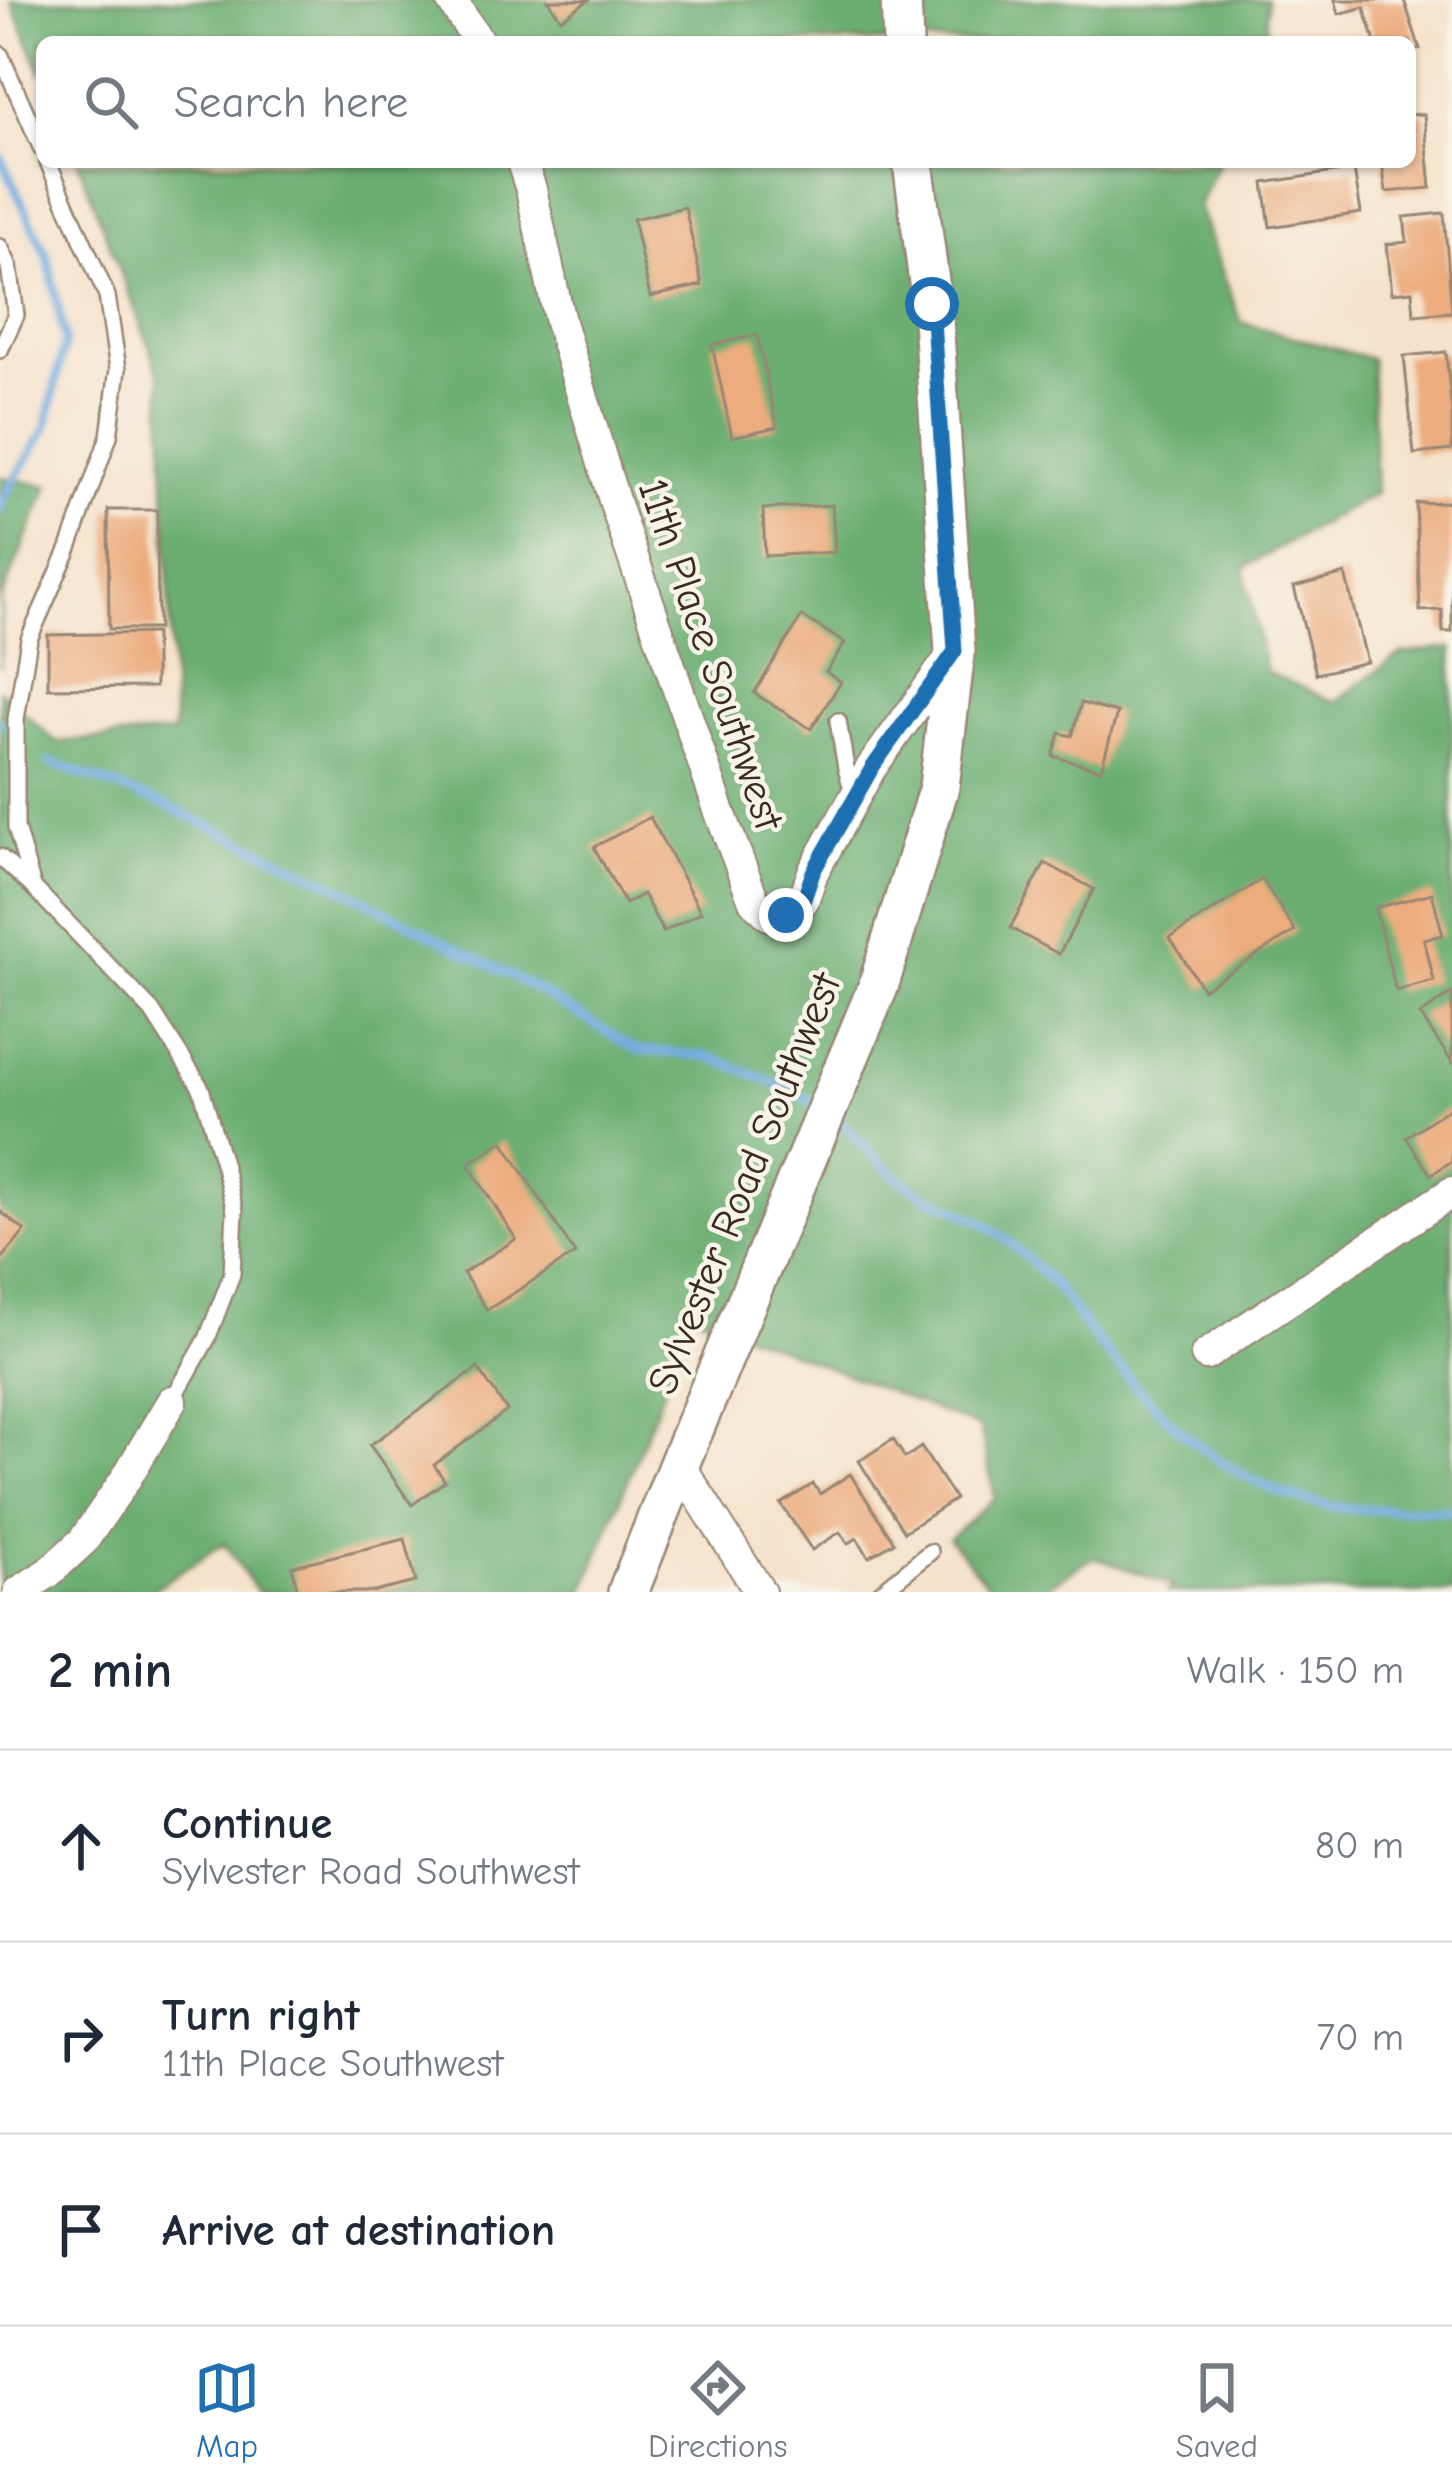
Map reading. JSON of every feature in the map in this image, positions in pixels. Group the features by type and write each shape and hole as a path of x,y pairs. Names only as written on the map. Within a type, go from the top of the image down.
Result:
{"street":[{"path":"451,0 475,36"},
{"path":"902,0 903,36"},
{"name":"11th Place Southwest","path":"524,168 560,322 617,510 718,810 754,902 769,916 786,915 803,901 813,872 872,768 955,651"},
{"name":"Sylvester Road Southwest","path":"628,1592 878,987 939,788 955,651 932,304 914,168"},
{"path":"1206,1355 1452,1192"},
{"path":"19,1592 82,1541 172,1401"},
{"path":"679,1464 760,1592"}],"lane":[{"path":"0,54 36,135"},
{"path":"33,886 16,828 16,719 29,640 69,548 109,436 118,369 107,296 51,168"},
{"path":"0,247 9,266 16,314 0,350"},
{"path":"838,721 855,798"},
{"path":"0,857 152,1011 201,1088 236,1211 232,1274 207,1339 172,1401"},
{"path":"881,1592 930,1552"}],"green space":[{"path":"11,0 1267,0 1266,36 36,36 36,60"},
{"path":"80,168 1216,168 1198,206 1241,322 1371,359 1376,493 1244,568 1266,672 1335,702 1401,654 1452,648 1452,1592 1168,1592 1172,1585 1094,1557 1038,1592 994,1592 949,1539 995,1498 980,1428 693,1313 584,1592 257,1592 224,1543 149,1592 0,1592 0,691 56,742 174,733 161,377"},
{"path":"0,477 49,486 1,599 0,668"}],"building":[{"path":"548,0 589,0 561,19"},
{"path":"1335,0 1404,0 1416,36 1373,36 1364,7 1339,14"},
{"path":"1424,114 1431,188 1386,192 1383,168 1416,168 1416,115"},
{"path":"1354,169 1361,213 1270,227 1264,183"},
{"path":"685,207 702,285 650,297 633,219"},
{"path":"1444,213 1452,312 1414,315 1412,291 1392,293 1387,244 1407,242 1404,217"},
{"path":"757,335 777,427 732,437 712,345"},
{"path":"1446,352 1452,450 1414,454 1404,356"},
{"path":"1452,502 1452,632 1443,632 1442,610 1420,611 1416,503"},
{"path":"832,505 835,552 765,556 763,509"},
{"path":"108,510 157,510 158,629 109,629"},
{"path":"1345,574 1367,662 1316,674 1294,587"},
{"path":"802,616 845,643 826,672 841,682 811,729 754,693"},
{"path":"155,633 155,687 48,688 48,635"},
{"path":"1081,703 1117,713 1101,770 1053,756 1060,733 1072,736"},
{"path":"650,817 701,912 663,932 643,894 625,904 594,847"},
{"path":"1045,863 1094,889 1059,954 1010,928"},
{"path":"1262,879 1295,931 1203,989 1170,938"},
{"path":"1432,893 1443,935 1424,939 1434,981 1396,991 1375,908"},
{"path":"1452,993 1452,1062 1420,1015"},
{"path":"1452,1106 1452,1161 1431,1175 1406,1137"},
{"path":"503,1141 575,1254 487,1310 463,1273 516,1239 468,1164"},
{"path":"0,1211 25,1231 0,1261"},
{"path":"478,1368 507,1411 434,1465 445,1481 412,1505 370,1445"},
{"path":"893,1439 905,1458 921,1447 955,1499 904,1532 859,1461"},
{"path":"850,1474 894,1542 869,1557 857,1538 848,1544 840,1532 812,1550 781,1504 813,1484 820,1494"},
{"path":"405,1539 416,1582 374,1592 298,1592 292,1566"}],"waterway":[{"path":"0,156 48,258 65,341 46,429 0,510"},
{"path":"49,762 165,805 338,886 530,986 637,1050 708,1056 819,1105"},
{"path":"837,1118 901,1180 983,1223 1020,1252 1053,1284 1140,1391 1223,1463 1288,1495 1324,1505 1452,1511"}],"route":[{"path":"786,915 803,901 813,872 872,768 955,651 932,304"}]}
